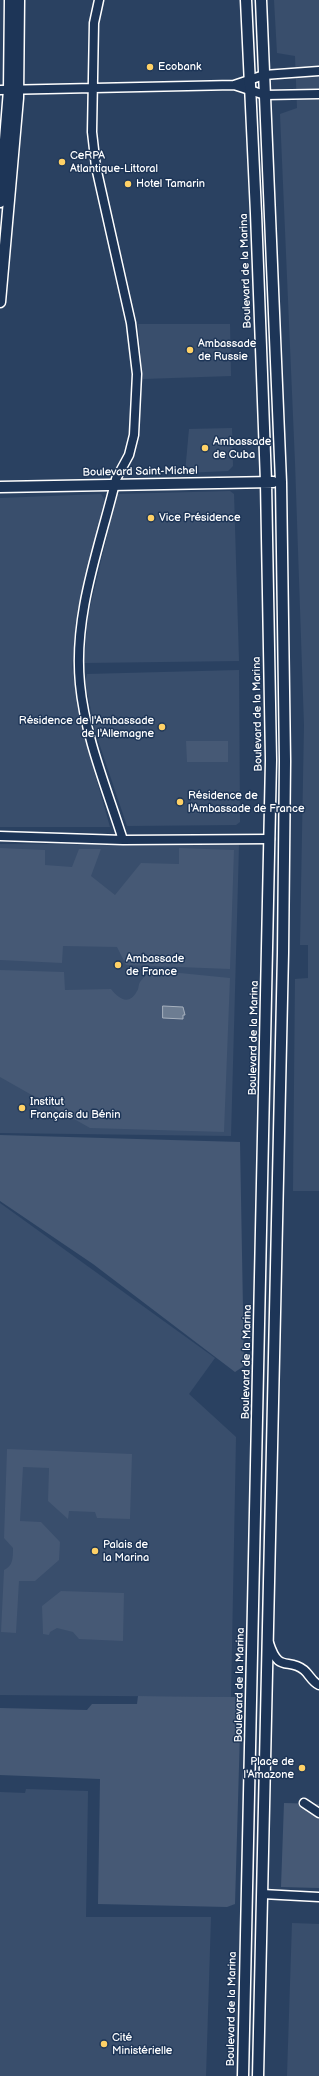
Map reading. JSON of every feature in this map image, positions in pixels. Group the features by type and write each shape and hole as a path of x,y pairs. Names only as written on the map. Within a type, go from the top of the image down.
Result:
{"main road":[{"path":"0,302 9,90 10,0"},
{"path":"0,202 9,90 19,0"},
{"name":"Boulevard de la Marina","path":"243,2076 271,760 266,482 246,0"},
{"path":"258,2076 271,1442 284,945 285,761 281,482 271,212 261,0"},
{"path":"256,213 271,212"},
{"name":"Boulevard Saint-Michel","path":"0,487 281,482"},
{"path":"258,1400 272,1403"},
{"path":"257,1436 271,1442"}],"street":[{"path":"99,0 94,23 94,154 131,323 137,374 134,435 129,455 115,485 83,615 79,643 79,670 82,697 90,733 123,840"},
{"path":"9,90 234,85 264,75 319,71"},
{"path":"234,85 265,95 319,94"},
{"path":"0,836 123,840 270,839"},
{"path":"267,1638 273,1656 280,1662 303,1669 315,1683 319,1685"},
{"path":"304,1803 319,1813"},
{"path":"262,1894 319,1897"}],"shaded area":[{"path":"274,0 319,0 319,1191 293,1191 295,979 308,978 308,945 300,945 304,725 295,462 280,114 297,108 295,56 277,53"},
{"path":"138,324 230,324 231,376 143,379"},
{"path":"232,428 233,466 228,471 185,473 189,429"},
{"path":"230,491 234,494 239,661 84,663 88,616 117,494"},
{"path":"101,494 106,502 76,620 72,667 82,729 110,827 0,827 0,498"},
{"path":"239,670 240,822 236,825 127,826 96,734 85,682 87,674"},
{"path":"186,741 228,741 228,762 187,762"},
{"name":"Ambassade de France","path":"0,844 239,845 231,1136 0,1133"},
{"path":"0,848 45,850 45,865 72,867 79,849 101,849 91,876 115,895 141,863 179,864 179,848 234,850 230,969 126,965 117,947 63,946 62,963 0,960"},
{"path":"0,970 64,972 65,990 111,989 117,996 127,1000 134,996 138,990 140,982 150,970 230,978 224,1132 90,1128 0,1077"},
{"path":"163,1006 183,1007 185,1015 183,1015 183,1019 163,1018"},
{"path":"0,1135 240,1142 244,1366 235,1372 93,1264 0,1201"},
{"path":"0,1203 215,1358 189,1394 236,1437 231,1697 0,1695"},
{"path":"7,1449 132,1454 130,1519 97,1518 95,1512 69,1511 68,1519 48,1501 49,1468 23,1467 20,1521 41,1522 60,1542 59,1560 35,1581 19,1581 16,1633 1,1632 4,1570 11,1564 13,1558 13,1548 4,1538"},
{"path":"61,1591 124,1593 123,1641 79,1639 73,1632 57,1628 50,1632 49,1635 43,1634 42,1606"},
{"path":"138,1696 241,1697 235,1904 227,1907 98,1904 100,1779 0,1775 0,1708 87,1710 92,1704 137,1704"},
{"path":"26,1789 88,1791 86,1917 211,1917 206,2076 0,2076 0,1792 25,1793"},
{"path":"284,1803 319,1804 319,1888 281,1887"},
{"path":"292,1923 319,1924 319,2076 287,2076"}],"place":[{"name":"Ecobank","path":"150,67"},
{"name":"CeRPA Atlantique-Littoral","path":"62,162"},
{"name":"Hotel Tamarin","path":"128,184"},
{"name":"Ambassade de Russie","path":"190,350"},
{"name":"Ambassade de Cuba","path":"205,448"},
{"name":"Vice Présidence","path":"151,518"},
{"name":"Résidence de l'Ambassade de l'Allemagne","path":"162,727"},
{"name":"Résidence de l'Ambassade de France","path":"180,802"},
{"name":"Ambassade de France","path":"118,965"},
{"name":"Institut Français du Bénin","path":"22,1108"},
{"name":"Palais de la Marina","path":"95,1551"},
{"name":"Place de l'Amazone","path":"302,1768"},
{"name":"Cité Ministérielle","path":"104,2044"}]}
